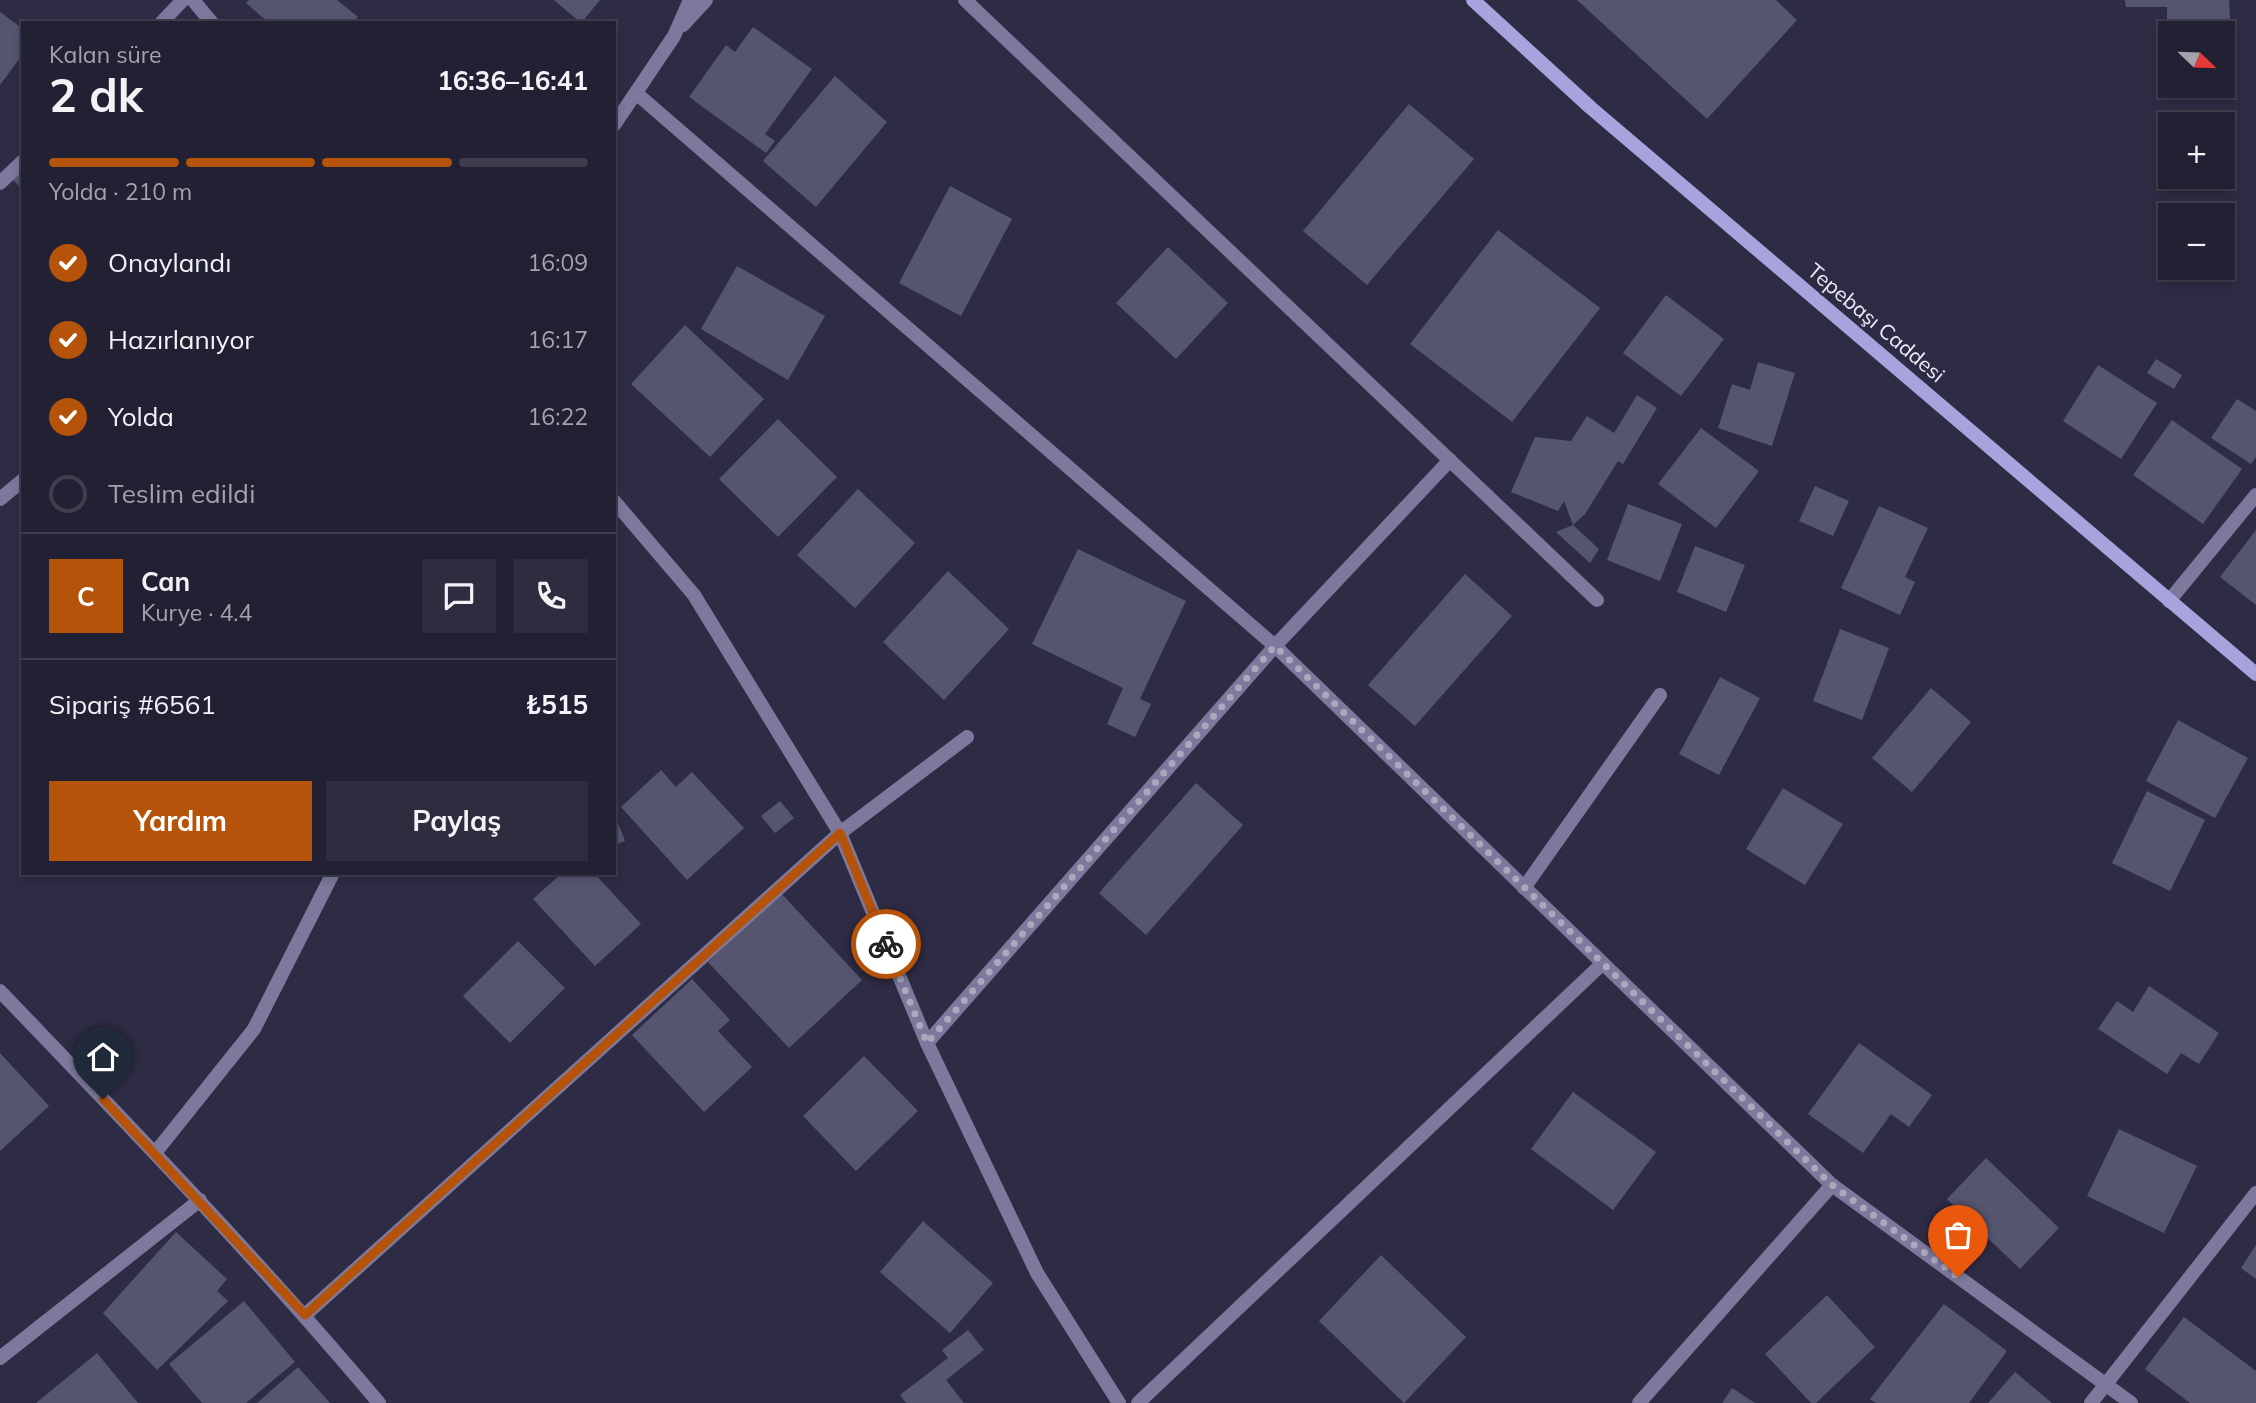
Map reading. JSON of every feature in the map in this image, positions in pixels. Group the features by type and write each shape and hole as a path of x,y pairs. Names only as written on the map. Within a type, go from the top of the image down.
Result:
{"main road":[{"name":"Tepebaşı Caddesi","path":"1473,0 1591,108 2256,674"}],"street":[{"path":"163,21 183,0"},
{"path":"192,0 210,21"},
{"path":"674,36 690,0"},
{"path":"616,122 674,36 705,0"},
{"path":"965,0 1597,600"},
{"path":"636,93 1275,646 1832,1185 2131,1403"},
{"path":"0,183 21,163"},
{"path":"927,1043 1275,646 1450,460"},
{"path":"0,499 21,482"},
{"path":"2169,601 2256,495"},
{"path":"616,503 694,595 840,833 927,1043 1037,1273 1119,1403"},
{"path":"1524,888 1660,695"},
{"path":"305,1315 840,833 967,737"},
{"path":"155,1153 254,1029 331,875"},
{"path":"1138,1403 1602,964"},
{"path":"0,991 200,1200 305,1315 379,1403"},
{"path":"1639,1403 1832,1185"},
{"path":"2091,1403 2256,1193"},
{"path":"0,1358 200,1200"}],"building":[{"path":"249,0 337,0 358,17 354,21 267,21 246,3"},
{"path":"554,0 600,0 583,21 579,21"},
{"path":"1577,0 1776,0 1797,20 1707,119"},
{"path":"2125,0 2229,0 2230,19 2167,21 2167,7 2126,7"},
{"path":"0,12 21,28 21,57 0,85"},
{"path":"753,27 812,69 765,134 775,141 766,153 689,97 726,45 735,52"},
{"path":"835,76 887,122 816,207 763,161"},
{"path":"1409,104 1474,159 1367,285 1303,231"},
{"path":"21,166 21,188 10,177"},
{"path":"950,186 1012,219 961,316 899,283"},
{"path":"1498,230 1600,308 1512,422 1410,344"},
{"path":"1168,247 1228,303 1176,359 1116,303"},
{"path":"737,266 825,316 788,380 701,329"},
{"path":"1666,295 1724,339 1681,396 1623,353"},
{"path":"685,325 764,399 710,457 631,384"},
{"path":"2156,359 2182,375 2174,389 2147,373"},
{"path":"1758,362 1795,373 1772,446 1718,428 1732,384 1750,390"},
{"path":"2098,365 2157,403 2121,459 2063,421"},
{"path":"1637,395 1657,408 1623,464 1618,461 1585,514 1573,525 1564,501 1558,511 1511,492 1535,437 1571,441 1587,416 1614,433"},
{"path":"2237,399 2256,411 2256,457 2251,464 2211,438"},
{"path":"778,419 837,477 778,537 719,479"},
{"path":"2172,420 2242,469 2203,524 2133,475"},
{"path":"1701,428 1759,471 1716,528 1658,484"},
{"path":"1815,486 1849,501 1833,536 1799,521"},
{"path":"858,489 915,543 855,608 797,555"},
{"path":"1628,504 1682,524 1660,581 1607,560"},
{"path":"1879,506 1928,528 1905,577 1915,582 1900,615 1841,588"},
{"path":"1573,525 1599,549 1590,563 1556,532"},
{"path":"2256,530 2256,605 2220,577"},
{"path":"1695,546 1745,565 1726,612 1677,592"},
{"path":"1078,549 1186,601 1140,699 1151,704 1135,737 1107,724 1123,688 1032,644"},
{"path":"948,571 1009,629 944,700 883,642"},
{"path":"1465,574 1512,616 1415,726 1368,685"},
{"path":"1840,629 1889,648 1862,720 1813,701"},
{"path":"1720,677 1760,698 1719,775 1679,754"},
{"path":"1931,688 1971,722 1912,792 1872,758"},
{"path":"2178,720 2248,758 2215,818 2146,781"},
{"path":"661,770 676,787 692,772 744,828 687,880 621,807"},
{"path":"1196,783 1243,825 1146,935 1099,893"},
{"path":"1783,788 1843,824 1805,885 1746,849"},
{"path":"2147,791 2205,820 2170,891 2112,863"},
{"path":"780,801 794,818 775,833 761,816"},
{"path":"616,818 625,841 616,844"},
{"path":"560,875 596,875 641,924 595,966 533,899"},
{"path":"781,893 862,980 789,1048 708,962"},
{"path":"518,941 565,988 510,1043 463,996"},
{"path":"692,979 730,1020 718,1031 752,1067 704,1112 632,1035"},
{"path":"2149,986 2219,1033 2199,1064 2181,1053 2167,1074 2098,1029 2117,1001 2133,1012"},
{"path":"1859,1043 1932,1095 1909,1127 1891,1114 1863,1153 1808,1114"},
{"path":"0,1053 49,1106 0,1151"},
{"path":"864,1056 918,1111 856,1171 803,1116"},
{"path":"1573,1092 1656,1152 1613,1210 1531,1149"},
{"path":"2119,1129 2197,1166 2164,1233 2087,1196"},
{"path":"1986,1158 2059,1228 2020,1269 1947,1199"},
{"path":"923,1221 993,1283 950,1333 880,1272"},
{"path":"176,1232 227,1279 217,1291 228,1301 157,1370 103,1313"},
{"path":"2256,1245 2256,1279 2241,1268"},
{"path":"1381,1255 1466,1337 1404,1403 1319,1321"},
{"path":"1827,1295 1875,1347 1816,1403 1811,1403 1765,1354"},
{"path":"244,1301 295,1362 246,1403 202,1403 169,1364"},
{"path":"1944,1304 2007,1351 1969,1403 1876,1403 1870,1399"},
{"path":"2184,1317 2256,1371 2256,1403 2190,1403 2145,1369"},
{"path":"968,1330 984,1350 946,1380 964,1403 906,1403 900,1395 948,1358 942,1350"},
{"path":"97,1353 138,1403 36,1403"},
{"path":"298,1367 330,1403 257,1403"},
{"path":"2015,1372 2052,1403 1988,1403"},
{"path":"1732,1388 1755,1403 1722,1403"}],"way so far":[{"path":"886,944 927,1043 1275,646 1832,1185 1958,1277"}],"route":[{"path":"103,1099 305,1315 840,833 886,944"}]}
